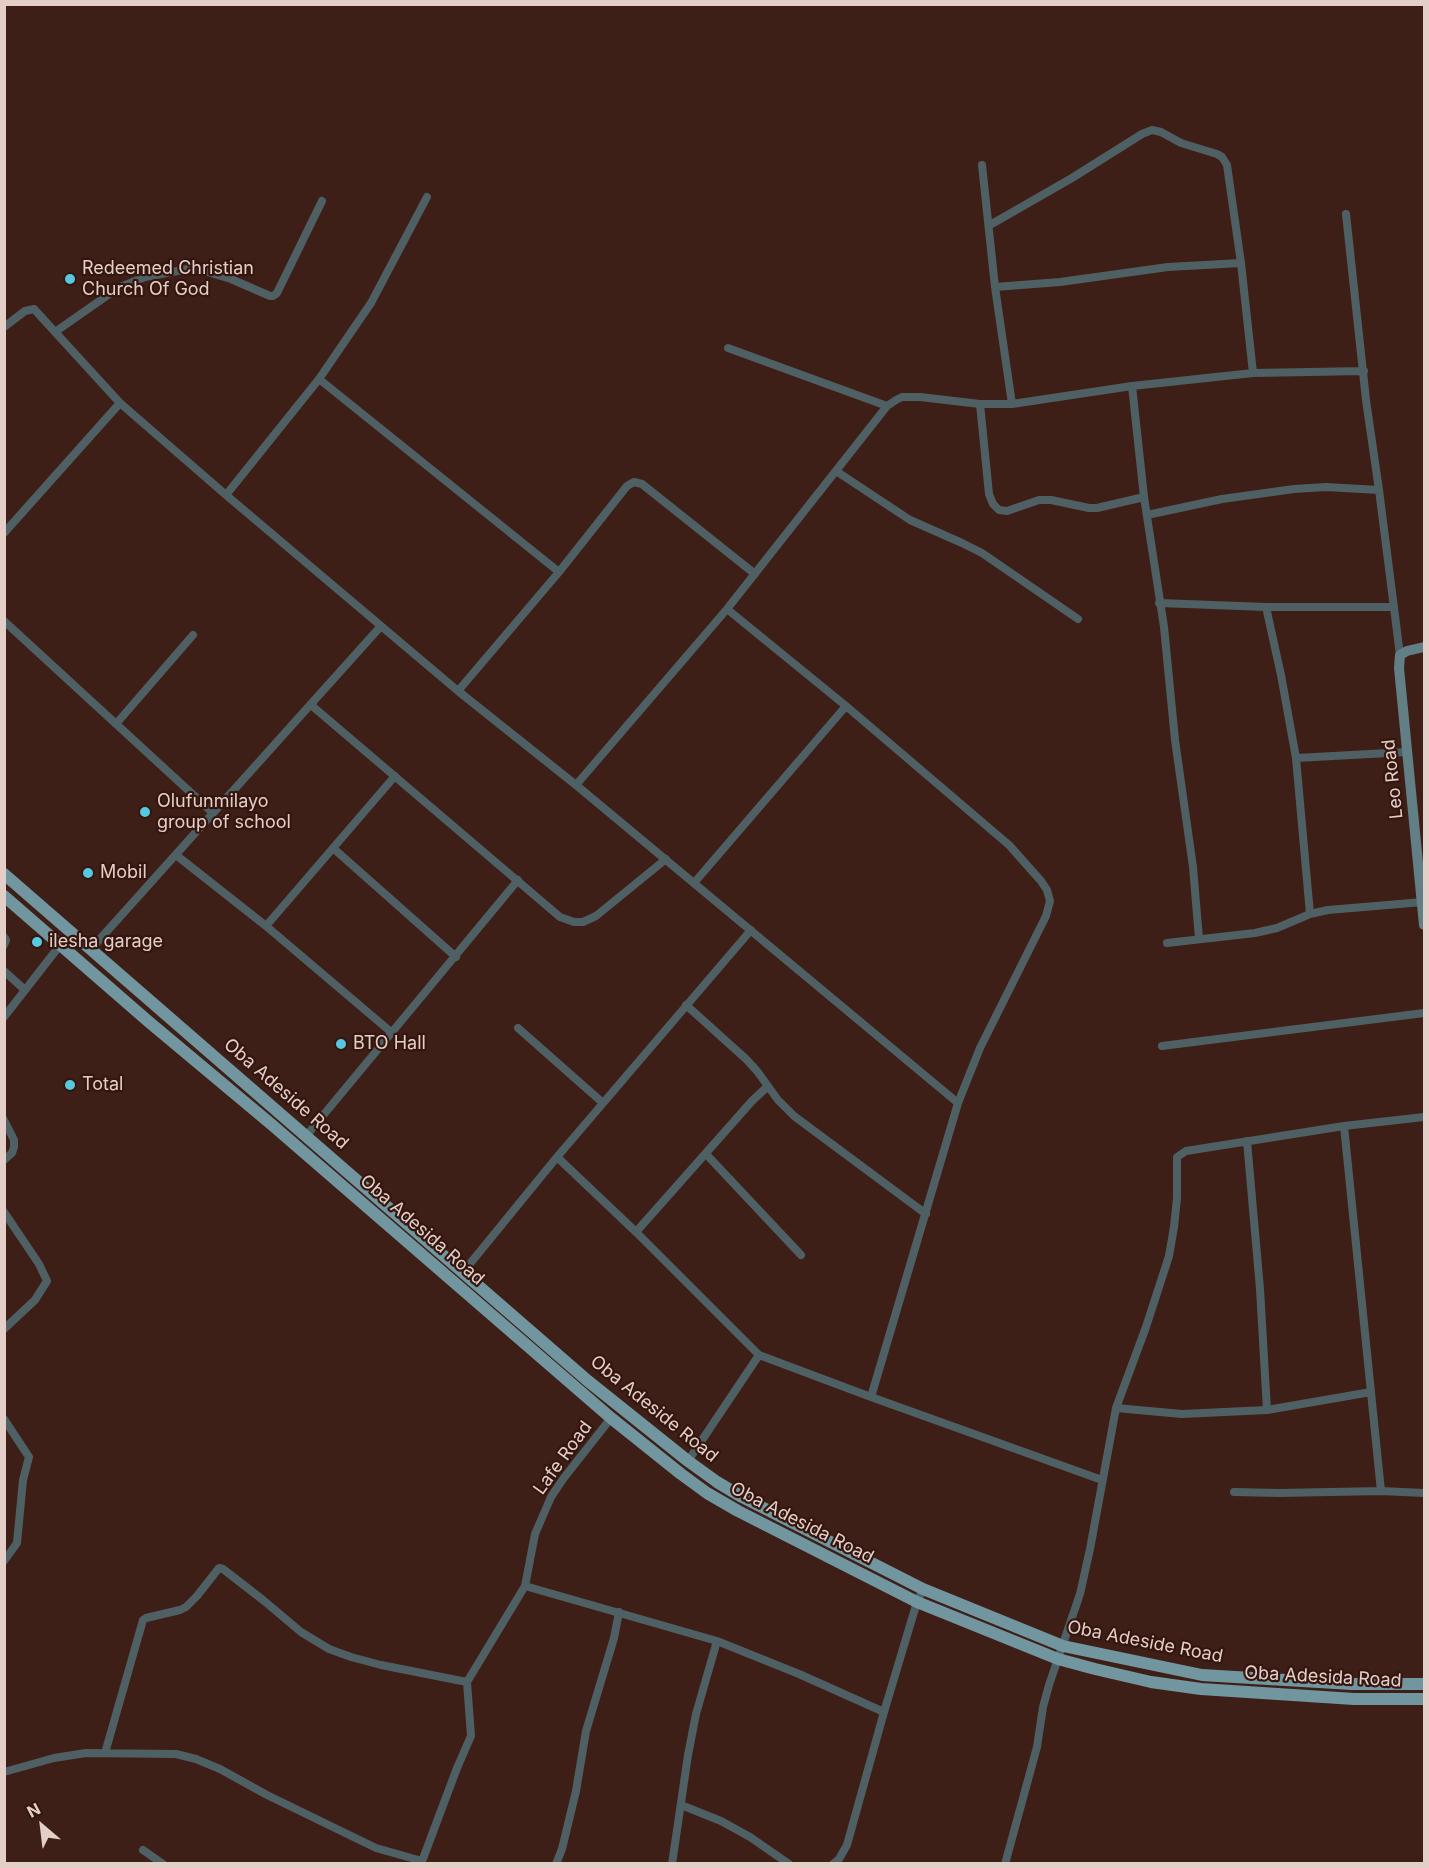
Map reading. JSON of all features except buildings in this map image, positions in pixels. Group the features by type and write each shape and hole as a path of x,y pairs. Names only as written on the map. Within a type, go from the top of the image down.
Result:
{"main road":[{"name":"Oba Adeside Road","path":"4,874 588,1381 688,1461 742,1497 923,1589 1063,1646 1202,1675 1352,1684 1425,1684"},
{"name":"Oba Adesida Road","path":"4,896 611,1418 681,1474 738,1511 917,1602 1058,1659 1151,1682 1201,1689 1354,1699 1425,1699"},
{"path":"271,1124 281,1113"},
{"path":"474,1299 484,1289"}],"street":[{"path":"990,225 1152,130 1161,132 1180,143 1222,156 1227,165 1253,373"},
{"path":"982,165 995,287 1012,404"},
{"path":"226,495 319,379 371,303 427,197"},
{"path":"56,332 131,281 189,269 201,270 231,279 273,296 277,293 322,201"},
{"path":"1346,213 1378,490 1400,655 1425,647"},
{"path":"995,287 1060,282 1168,267 1241,263"},
{"path":"4,327 25,311 34,309 120,403 226,495 458,691 666,859 958,1103"},
{"path":"728,348 887,406"},
{"path":"576,785 727,609 887,406 902,397 920,397 980,405 1012,404 1132,386 1253,373 1364,371"},
{"path":"319,379 559,573"},
{"path":"1132,386 1144,497 1164,627 1175,740 1193,867 1198,939"},
{"path":"4,533 120,403"},
{"path":"980,405 988,495 999,510 1007,511 1039,500 1097,508 1144,497"},
{"path":"836,471 910,520 982,553 1078,619"},
{"path":"458,691 559,573 627,486 634,482 642,484 755,574"},
{"path":"1147,515 1222,499 1294,489 1326,487 1378,490"},
{"path":"1160,603 1266,608 1393,607"},
{"path":"1266,608 1296,758 1310,914"},
{"path":"727,609 846,706 1009,845 1041,881 1050,901 1046,916 981,1048 958,1103 871,1397"},
{"path":"4,621 213,813"},
{"path":"91,949 381,626"},
{"path":"116,724 193,635"},
{"name":"Leo Road","path":"1400,655 1399,668 1425,925"},
{"path":"311,705 560,917 574,922 583,922 596,916 666,859"},
{"path":"694,883 846,706"},
{"path":"1296,758 1407,752"},
{"path":"266,926 395,776"},
{"path":"333,848 456,957"},
{"path":"176,855 266,926 391,1032"},
{"path":"306,1136 518,880"},
{"path":"1167,943 1277,928 1310,914 1423,895"},
{"path":"464,1271 557,1157 750,930"},
{"path":"4,937 6,940 4,945"},
{"path":"4,1017 61,944"},
{"path":"4,971 25,990"},
{"path":"686,1005 746,1059 786,1108 811,1130 926,1214"},
{"path":"1162,1046 1425,1013"},
{"path":"518,1028 603,1103"},
{"path":"636,1232 752,1101 768,1086"},
{"path":"1005,1863 1037,1747 1043,1707 1080,1594 1116,1408 1169,1256 1176,1208 1177,1157 1186,1150 1344,1126 1425,1118"},
{"path":"4,1120 14,1140 14,1147 12,1153 4,1160"},
{"path":"1344,1126 1381,1491"},
{"path":"1247,1141 1268,1410"},
{"path":"706,1154 801,1255"},
{"path":"557,1157 759,1354 1102,1480"},
{"path":"4,1212 39,1264 47,1281 35,1300 4,1329"},
{"path":"688,1461 759,1354"},
{"path":"1116,1408 1182,1414 1268,1410 1371,1392"},
{"name":"Lafe Road","path":"525,1586 535,1534 551,1497 562,1479 611,1418"},
{"path":"4,1419 29,1457 21,1492 17,1543 4,1561"},
{"path":"1234,1492 1425,1493"},
{"path":"105,1753 143,1620 186,1607 219,1568 263,1600 301,1632 329,1649 381,1665 467,1682"},
{"path":"4,1772 54,1758 86,1753 176,1754 220,1769 267,1795 376,1848 421,1862 471,1736 467,1682 525,1586 717,1641 800,1674 884,1712"},
{"path":"833,1863 839,1859 847,1845 884,1712 923,1589"},
{"path":"556,1863 562,1849 576,1791 586,1731 614,1638 619,1612"},
{"path":"672,1863 696,1714 717,1641"},
{"path":"681,1805 721,1821 789,1863"},
{"path":"143,1850 163,1863"}],"place":[{"name":"Redeemed Christian Church Of God","path":"70,279"},
{"name":"Olufunmilayo group of school","path":"145,812"},
{"name":"Mobil","path":"88,873"},
{"name":"ilesha garage","path":"37,942"},
{"name":"BTO Hall","path":"341,1044"},
{"name":"Total","path":"70,1085"}]}
